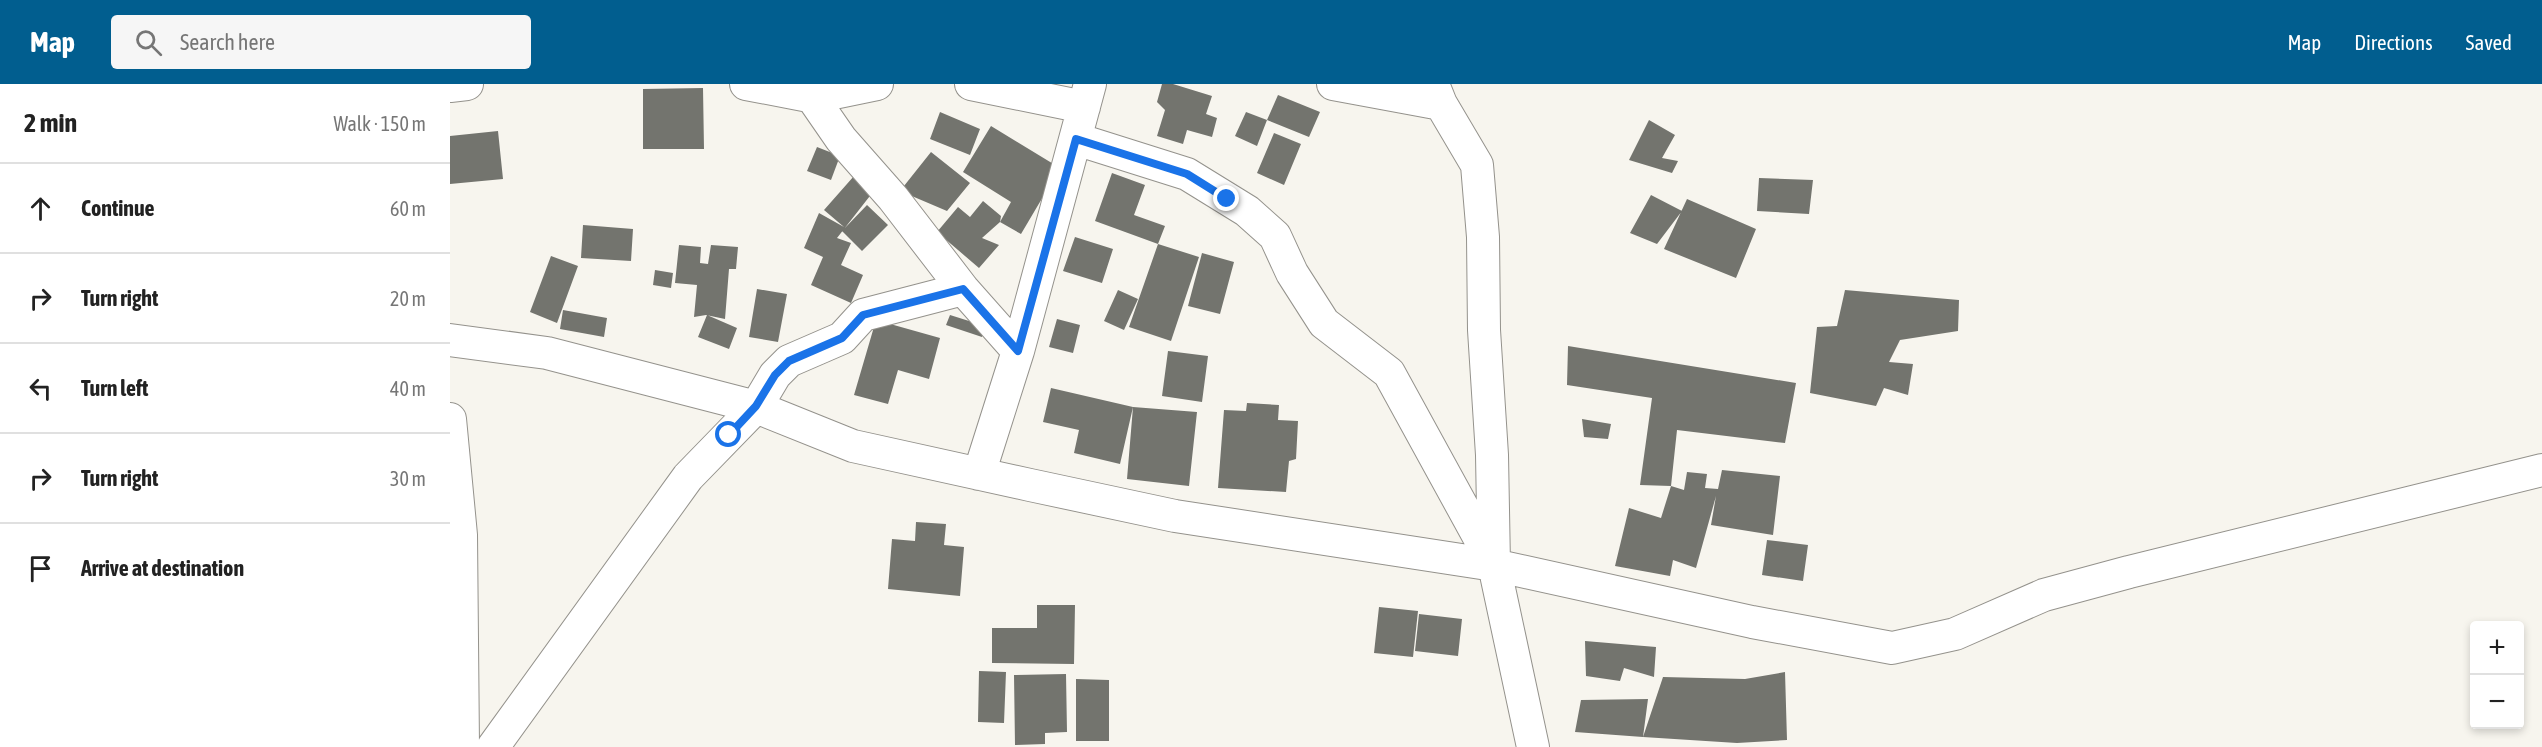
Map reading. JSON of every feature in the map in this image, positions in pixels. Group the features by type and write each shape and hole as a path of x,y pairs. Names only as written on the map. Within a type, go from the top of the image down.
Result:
{"street":[{"path":"450,86 466,84"},
{"path":"746,84 808,91 877,84"},
{"path":"971,84 1087,96 1018,351 979,474"},
{"path":"1333,84 1437,94 1477,165 1483,237 1484,330 1492,455 1494,566 1533,747"},
{"path":"808,91 841,140 893,198 963,289 1018,351"},
{"path":"1076,139 1187,174 1247,211 1275,236 1292,273 1324,323 1389,373 1494,566"},
{"path":"493,747 688,477 756,406 775,375 789,361 842,338 863,315 963,289"},
{"path":"450,340 546,353 756,406 853,446 1175,516 1494,566 1752,622 1892,648 1955,634 2044,596 2118,575 2542,470"},
{"path":"450,418 461,535 463,747"}],"building":[{"path":"1162,84 1173,84 1212,96 1206,114 1217,118 1212,137 1187,130 1183,144 1157,136 1165,110 1157,102"},
{"path":"703,88 704,149 643,149 643,89"},
{"path":"1278,95 1320,112 1309,137 1267,120"},
{"path":"940,112 980,129 970,155 930,139"},
{"path":"1246,112 1267,120 1257,146 1235,136"},
{"path":"1649,120 1675,135 1662,158 1678,161 1672,173 1629,160"},
{"path":"991,126 1060,168 1021,234 1000,222 1011,202 963,172"},
{"path":"498,131 503,179 450,184 450,136"},
{"path":"1274,133 1301,144 1284,185 1257,173"},
{"path":"817,147 840,156 831,180 807,171"},
{"path":"931,152 970,183 947,211 900,191"},
{"path":"1112,173 1145,185 1134,215 1165,226 1158,244 1095,221"},
{"path":"854,176 873,192 837,238 851,243 841,265 863,275 851,303 811,285 823,257 804,248 819,213 844,227 824,210"},
{"path":"1759,178 1813,180 1809,214 1757,211"},
{"path":"1651,195 1682,211 1657,244 1630,233"},
{"path":"1687,199 1756,229 1736,278 1664,249"},
{"path":"983,201 1001,216 1000,222 982,238 999,245 979,268 937,232 958,207 970,217"},
{"path":"867,205 888,225 862,251 842,231"},
{"path":"583,225 633,229 631,261 581,258"},
{"path":"1075,237 1113,249 1102,283 1063,271"},
{"path":"1158,244 1199,257 1171,341 1129,327"},
{"path":"679,245 701,247 700,263 708,264 711,245 738,247 736,269 729,269 725,319 706,315 694,317 697,285 675,283"},
{"path":"1202,253 1234,262 1220,314 1188,306"},
{"path":"551,256 578,266 557,323 530,312"},
{"path":"655,270 673,273 671,288 653,285"},
{"path":"757,289 787,294 778,342 749,337"},
{"path":"1118,290 1138,299 1124,330 1104,321"},
{"path":"1845,290 1959,300 1958,331 1900,340 1889,362 1913,364 1908,395 1884,388 1876,406 1810,393 1817,327 1837,326"},
{"path":"563,310 607,318 604,337 560,329"},
{"path":"707,315 737,328 729,349 698,337"},
{"path":"950,315 985,326 982,337 946,325"},
{"path":"1057,319 1080,325 1073,353 1049,347"},
{"path":"876,320 940,338 929,379 898,370 888,404 854,395"},
{"path":"1568,346 1796,383 1785,443 1677,430 1671,486 1640,485 1652,398 1567,385"},
{"path":"1168,351 1208,356 1202,402 1162,396"},
{"path":"1051,388 1133,407 1120,464 1074,453 1079,430 1043,422"},
{"path":"1247,403 1279,405 1278,420 1298,421 1296,459 1289,461 1286,492 1218,488 1224,410 1246,411"},
{"path":"1133,407 1197,412 1189,486 1127,479"},
{"path":"1582,419 1611,424 1608,439 1584,437"},
{"path":"1722,470 1780,476 1773,535 1711,525 1716,496 1696,568 1673,560 1670,576 1615,566 1629,508 1661,518 1671,486 1684,490 1687,472 1707,474 1705,488 1718,489"},
{"path":"916,522 946,524 944,545 964,547 960,596 888,589 892,539 915,541"},
{"path":"1767,540 1808,545 1803,581 1762,575"},
{"path":"1037,605 1075,605 1074,664 992,663 992,628 1037,628"},
{"path":"1379,607 1418,611 1413,657 1374,653"},
{"path":"1419,614 1462,619 1458,656 1415,651"},
{"path":"1585,641 1656,647 1654,677 1624,668 1620,681 1586,676"},
{"path":"979,671 1006,672 1004,723 978,722"},
{"path":"1785,672 1787,740 1737,743 1643,737 1663,677 1745,679"},
{"path":"1066,674 1067,732 1045,733 1045,744 1015,745 1014,675"},
{"path":"1076,679 1109,680 1109,741 1076,741"},
{"path":"1648,699 1643,737 1575,732 1581,700"}],"route":[{"path":"729,435 756,406 775,375 789,361 842,338 863,315 914,304 963,289 1018,351 1048,234 1076,139 1187,174 1227,199"}]}
